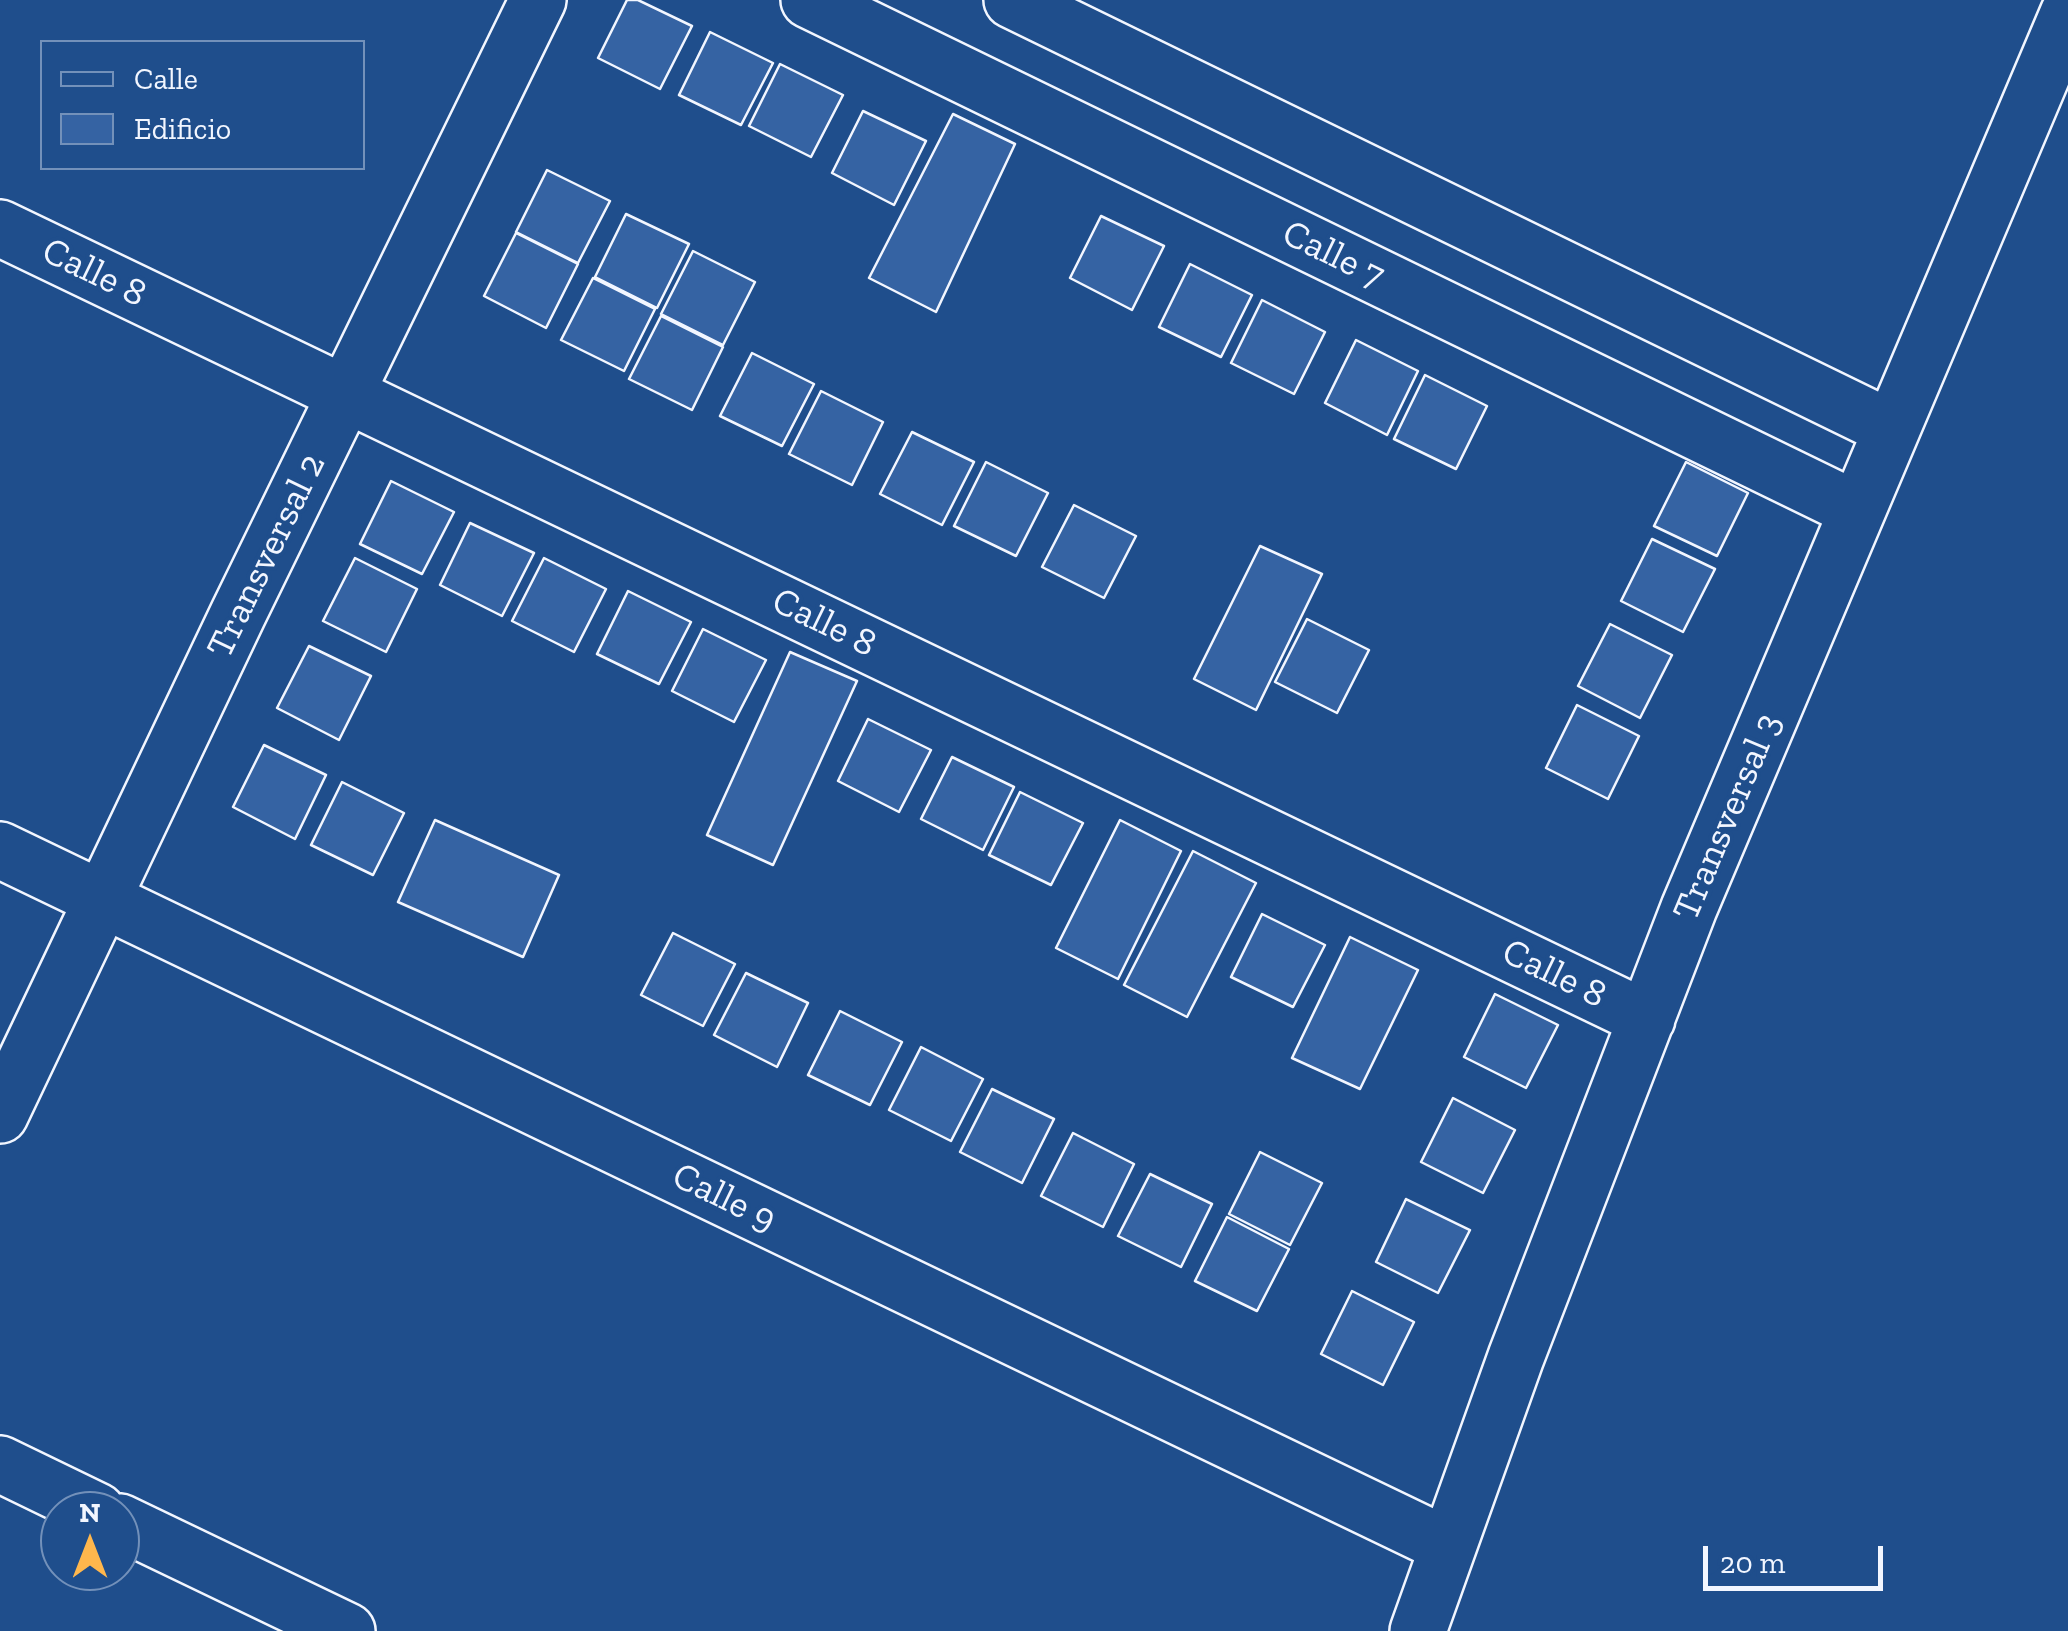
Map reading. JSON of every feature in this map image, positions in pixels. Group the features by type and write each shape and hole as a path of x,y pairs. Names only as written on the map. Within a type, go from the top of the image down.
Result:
{"street":[{"name":"Transversal 2","path":"0,1115 538,0"},
{"name":"Calle 7","path":"810,0 1857,510"},
{"path":"1012,0 1892,429"},
{"name":"Transversal 3","path":"1418,1631 1516,1357 1689,908 2068,14"},
{"name":"Calle 8","path":"0,228 1648,1019"},
{"name":"Calle 9","path":"0,850 1448,1546"},
{"path":"0,1464 56,1491"},
{"path":"140,1532 347,1631"}],"building":[{"path":"627,0 638,0 692,26 660,89 598,58"},
{"path":"710,32 773,63 741,125 679,95"},
{"path":"780,64 843,95 811,157 749,126"},
{"path":"863,111 926,141 894,205 832,173"},
{"path":"953,114 1015,144 936,312 869,278"},
{"path":"547,170 610,201 578,263 516,232"},
{"path":"626,214 689,244 657,308 595,277"},
{"path":"1101,216 1164,246 1132,310 1070,278"},
{"path":"516,233 578,264 546,328 484,296"},
{"path":"693,251 755,282 723,345 661,314"},
{"path":"1190,264 1252,295 1221,357 1159,327"},
{"path":"593,278 655,309 624,371 561,340"},
{"path":"1262,300 1325,332 1294,394 1231,363"},
{"path":"661,316 723,347 692,410 629,379"},
{"path":"1356,340 1418,371 1387,435 1325,403"},
{"path":"752,353 814,384 782,446 720,416"},
{"path":"1425,375 1487,406 1456,469 1394,439"},
{"path":"821,391 883,422 852,485 789,454"},
{"path":"912,432 974,462 942,525 880,494"},
{"path":"986,462 1048,493 1016,556 954,526"},
{"path":"1686,462 1748,493 1717,556 1654,526"},
{"path":"391,481 454,512 422,574 360,544"},
{"path":"1074,505 1136,536 1104,598 1042,567"},
{"path":"470,523 534,553 502,616 440,585"},
{"path":"1652,539 1715,569 1683,632 1621,601"},
{"path":"1260,546 1322,574 1256,710 1194,679"},
{"path":"355,558 417,589 386,652 323,621"},
{"path":"544,558 606,589 574,652 512,621"},
{"path":"628,591 691,622 659,684 597,654"},
{"path":"1307,619 1369,650 1337,713 1275,682"},
{"path":"1610,624 1672,655 1640,718 1578,686"},
{"path":"703,629 766,660 734,722 672,691"},
{"path":"309,646 371,676 339,740 277,708"},
{"path":"790,652 857,681 773,865 707,835"},
{"path":"1577,705 1639,736 1608,799 1546,768"},
{"path":"868,719 931,750 899,812 838,781"},
{"path":"264,745 326,775 295,839 233,807"},
{"path":"952,757 1014,787 983,850 921,819"},
{"path":"342,782 404,813 373,875 311,845"},
{"path":"1020,792 1083,823 1051,885 989,855"},
{"path":"435,820 559,875 523,957 398,902"},
{"path":"1120,820 1181,851 1118,979 1056,948"},
{"path":"1193,851 1256,883 1187,1017 1124,985"},
{"path":"1262,914 1325,945 1293,1007 1231,977"},
{"path":"673,933 735,964 703,1026 641,995"},
{"path":"1350,937 1418,970 1360,1089 1292,1058"},
{"path":"746,973 808,1003 777,1067 714,1035"},
{"path":"1495,994 1558,1025 1526,1088 1464,1057"},
{"path":"840,1011 902,1042 870,1105 808,1075"},
{"path":"921,1047 983,1079 951,1141 889,1110"},
{"path":"992,1089 1054,1119 1022,1183 960,1152"},
{"path":"1453,1098 1515,1130 1483,1193 1421,1162"},
{"path":"1073,1133 1134,1164 1103,1227 1041,1196"},
{"path":"1260,1152 1322,1183 1290,1245 1229,1214"},
{"path":"1150,1174 1212,1204 1181,1267 1118,1236"},
{"path":"1406,1199 1470,1230 1438,1293 1376,1262"},
{"path":"1227,1217 1289,1249 1257,1311 1195,1281"},
{"path":"1352,1291 1414,1322 1383,1385 1321,1354"}]}
